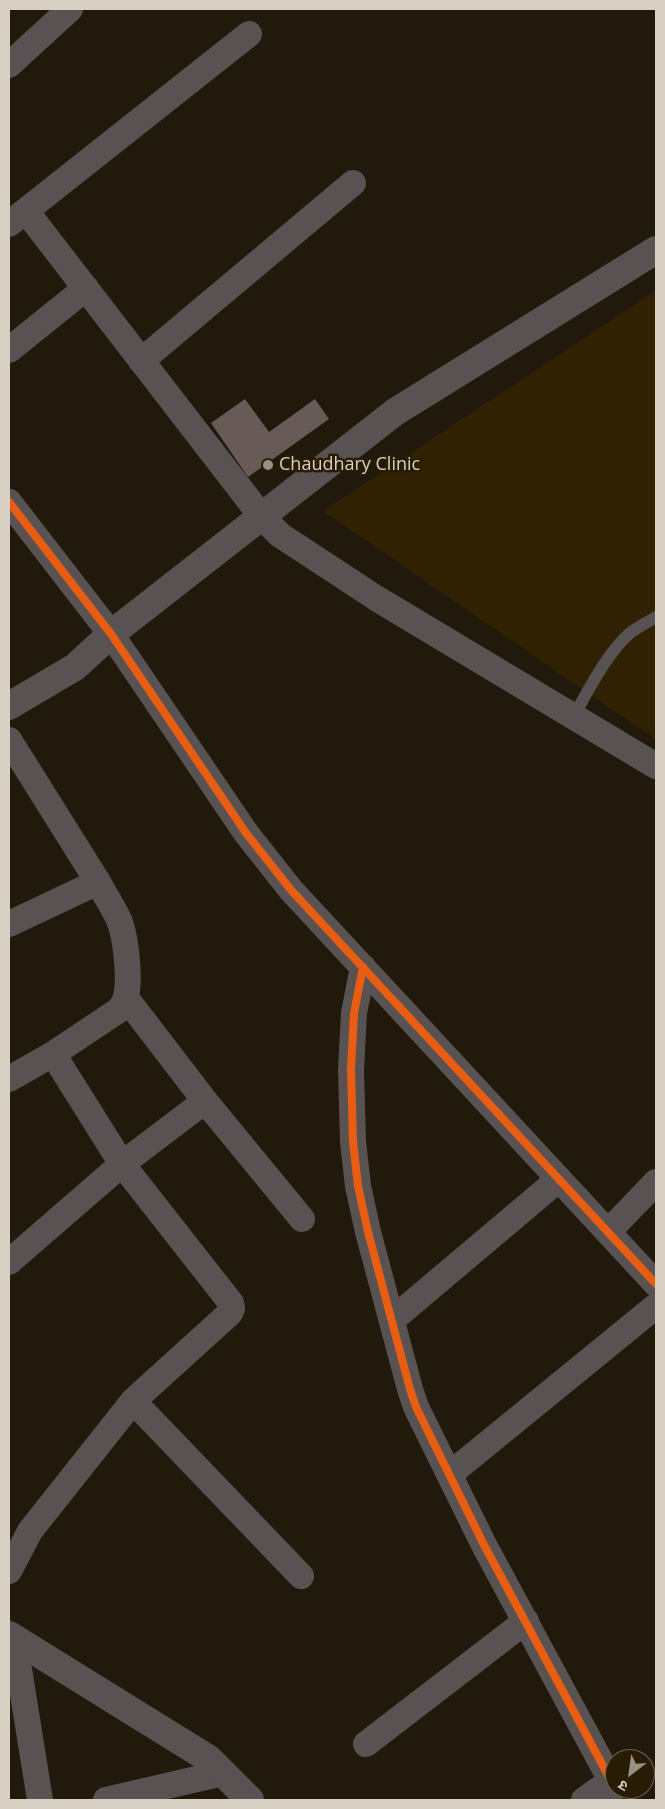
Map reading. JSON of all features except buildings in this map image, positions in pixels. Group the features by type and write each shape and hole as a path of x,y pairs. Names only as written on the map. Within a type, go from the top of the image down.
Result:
{"street":[{"path":"9,65 70,9"},
{"path":"248,34 17,217 86,288 262,518 280,535 323,564 656,766"},
{"path":"141,361 353,183"},
{"path":"10,703 75,667 111,634 262,518 395,412 656,250"},
{"path":"9,350 86,288"},
{"path":"9,502 111,634 246,833 291,890 656,1284"},
{"path":"9,740 98,882 119,920 123,932 128,974 126,998 119,1010 53,1054 9,1079"},
{"path":"9,924 98,882"},
{"path":"363,967 354,1014 351,1070 353,1142 358,1186 368,1232 405,1374 413,1398 484,1545 605,1769"},
{"path":"126,998 206,1101 302,1219"},
{"path":"9,1571 30,1531 134,1401 230,1313 232,1307 231,1303 122,1164 53,1054"},
{"path":"9,1262 122,1164 206,1101"},
{"path":"392,1320 559,1179"},
{"path":"608,1232 656,1182"},
{"path":"450,1474 656,1306"},
{"path":"134,1401 301,1576"},
{"path":"366,1744 526,1621"},
{"path":"11,1636 209,1759 250,1800"},
{"path":"11,1636 40,1800"},
{"path":"106,1800 223,1773"},
{"path":"584,1800 605,1793"}],"lane":[{"path":"574,717 599,672 616,649 630,633 656,616"}],"shaded area":[{"path":"656,290 656,740 323,511"}],"cycle path":[{"path":"9,502 111,634 246,833 291,890 656,1284"},
{"path":"363,967 354,1013 351,1070 353,1142 358,1186 368,1232 410,1389 416,1407 484,1545 605,1769"}],"place":[{"name":"Chaudhary Clinic","path":"268,465"}]}
